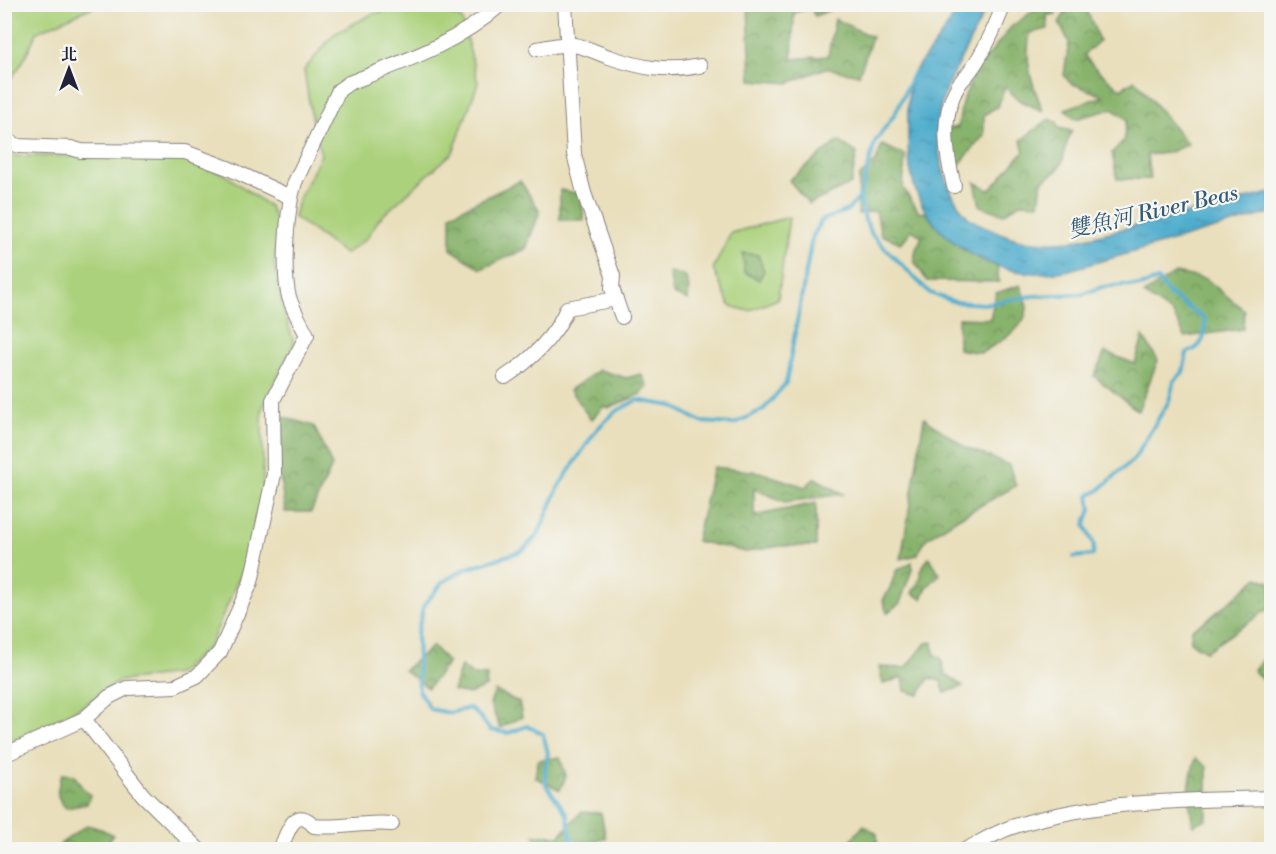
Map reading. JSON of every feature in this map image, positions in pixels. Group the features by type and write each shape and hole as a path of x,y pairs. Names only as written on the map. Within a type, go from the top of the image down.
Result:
{"street":[{"path":"4,755 84,718 109,697 127,688 175,686 197,676 220,652 251,582 274,474 273,400 307,335 289,298 285,277 290,197 339,90 349,83 431,51 479,22 501,4"},
{"path":"565,4 574,154 584,193 613,276 612,288 622,317"},
{"path":"954,186 947,159 947,119 951,104 958,86 970,72 995,29 1004,4"},
{"path":"537,49 567,44 651,69 679,70 700,66"},
{"path":"4,137 19,146 71,148 81,151 185,152 228,168 290,197"},
{"path":"505,378 525,364 561,322 567,308 616,299"},
{"path":"84,718 143,795 199,849"},
{"path":"965,849 1013,826 1065,813 1176,801 1272,798"},
{"path":"280,849 290,826 294,820 300,818 309,820 314,826 332,828 363,823 392,824"}],"green space":[{"path":"5,4 97,5 37,32 22,63 5,87"},
{"path":"412,5 427,5 462,19 478,83 453,152 379,219 367,238 345,254 294,217 298,201 321,155 304,70 334,34 372,14"},
{"path":"748,5 836,5 837,7 815,16 810,8 794,13 792,59 828,56 835,19 872,37 859,75 825,68 789,83 751,80"},
{"path":"1041,5 1053,5 1056,15 1047,15 1048,29 1030,33 1028,44 1030,73 1043,111 1019,100 1005,87 998,106 984,115 984,135 959,165 942,144 943,130 958,127 962,103 977,66 989,55 1011,27"},
{"path":"1083,5 1099,41 1084,55 1093,66 1120,89 1135,80 1188,144 1168,153 1147,155 1150,179 1117,179 1112,153 1124,140 1127,119 1112,109 1076,119 1065,109 1104,96 1070,83 1064,75 1069,42 1059,23 1069,6"},
{"path":"1049,119 1057,122 1059,128 1072,131 1065,147 1062,164 1052,175 1042,181 1039,204 1020,203 1004,214 980,206 975,182 989,190 1024,152 1021,140"},
{"path":"839,141 857,153 851,184 809,204 789,180"},
{"path":"882,145 905,155 903,188 919,212 927,213 950,238 966,251 997,265 999,282 927,281 914,261 916,249 922,237 912,230 901,243 881,235 876,211 858,214 859,177 876,161"},
{"path":"5,150 14,156 181,156 227,176 270,207 278,226 274,266 284,312 294,343 262,409 263,488 248,557 210,645 178,674 120,681 76,710 5,745"},
{"path":"520,181 540,211 526,249 481,269 451,249 451,214"},
{"path":"560,190 581,194 584,220 560,220"},
{"path":"789,217 778,299 749,311 730,306 713,269 731,233"},
{"path":"743,253 758,255 764,271 759,280 744,272"},
{"path":"669,272 685,276 689,287 688,300 673,294"},
{"path":"1175,273 1206,279 1244,310 1243,329 1185,337 1173,314 1144,294"},
{"path":"1020,285 1027,308 1025,316 1016,329 981,353 958,349 958,318 990,319 996,293"},
{"path":"1143,337 1158,360 1138,411 1094,376 1105,352 1135,364"},
{"path":"599,370 627,378 641,374 648,387 641,394 608,408 604,406 591,420 570,390"},
{"path":"276,415 314,426 332,466 311,512 285,512 278,462"},
{"path":"924,418 965,447 1009,465 1016,486 927,538 917,555 901,559"},
{"path":"713,467 759,472 805,487 815,478 843,494 785,502 754,489 754,516 816,503 816,546 780,546 746,552 696,541"},
{"path":"929,557 940,574 927,587 922,599 912,593 921,577 920,571"},
{"path":"912,562 912,569 900,603 887,613 883,600 896,571"},
{"path":"1257,578 1271,582 1271,607 1206,651 1190,642 1192,629 1218,612"},
{"path":"933,642 934,654 941,658 945,674 963,686 945,693 941,681 929,678 919,695 905,691 903,677 883,684 879,667 906,668 926,643"},
{"path":"433,646 448,663 428,688 404,670"},
{"path":"1271,652 1271,689 1253,670"},
{"path":"461,666 473,675 487,676 486,687 469,694 453,691"},
{"path":"495,691 519,702 522,717 500,728 490,704"},
{"path":"560,757 566,776 560,790 535,777 538,760"},
{"path":"1196,758 1207,767 1207,819 1193,825 1189,791"},
{"path":"62,774 74,775 90,795 87,804 66,808 62,804 58,792"},
{"path":"581,812 601,813 606,839 567,849 546,849 534,835 559,836"},
{"path":"87,825 113,835 104,849 61,849 60,844"},
{"path":"864,825 877,834 878,849 857,849 850,841"}],"water":[{"path":"960,5 987,5 945,92 939,113 938,145 950,188 959,206 972,220 1020,240 1050,242 1073,241 1271,193 1271,213 1066,271 1050,273 1016,271 980,259 963,249 934,223 924,208 912,177 908,140 911,80 919,64"}],"waterway":[{"path":"573,850 567,814 546,785 545,769 548,753 543,734 527,726 508,733 490,730 470,708 449,713 430,709 419,691 417,634 424,605 443,582 465,569 522,551 538,535 559,486 597,429 615,412 637,400 673,406 701,422 734,424 764,409 786,383 812,238 822,220 848,210 860,197 875,142 896,112 914,72 919,71"},
{"path":"860,197 865,220 873,236 930,293 955,302 984,304 1033,296 1084,294 1102,287 1140,286 1158,280 1169,294 1205,319 1203,340 1198,347 1187,353 1183,372 1174,381 1169,401 1134,459 1098,491 1089,495 1091,510 1085,525 1094,545 1093,555 1074,557"}],"water label":[{"name":"雙魚河 River Beas","path":"1153,212"}]}
